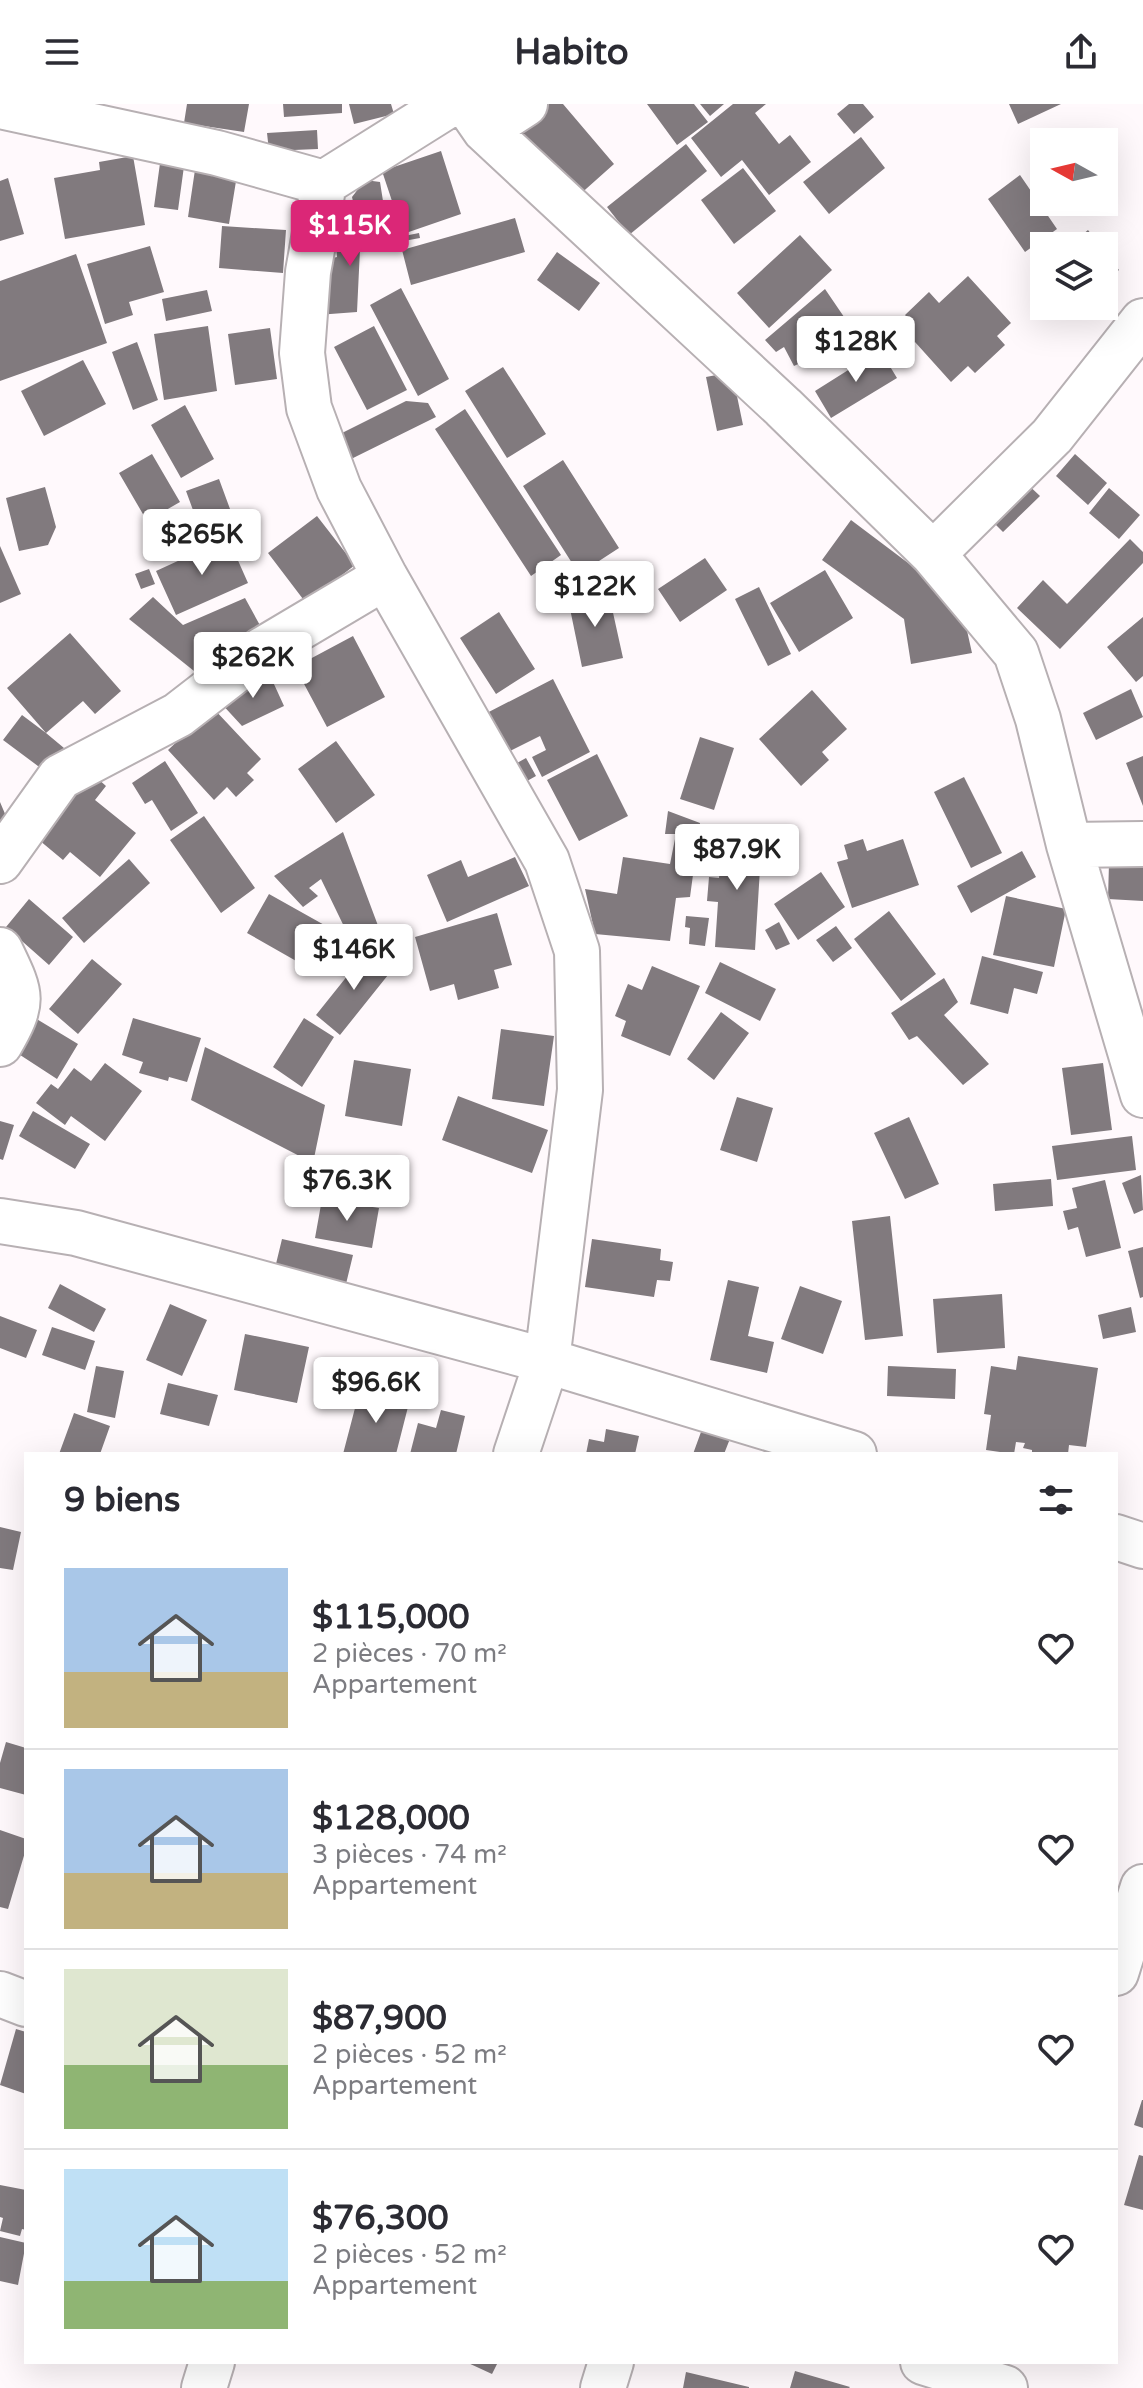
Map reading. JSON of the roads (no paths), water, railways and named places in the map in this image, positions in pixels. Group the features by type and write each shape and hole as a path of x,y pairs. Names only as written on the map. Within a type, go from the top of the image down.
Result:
{"street":[{"path":"450,104 324,183 308,272 302,353 309,408 339,489 385,577 547,861 577,951 580,1090 547,1361 517,1452"},
{"path":"476,117 525,104"},
{"path":"0,106 217,153 324,183"},
{"path":"476,117 636,273 783,407 933,554 1016,653 1038,719 1069,845 1143,1095"},
{"path":"933,554 1052,436 1143,321"},
{"path":"0,861 60,777 178,715 262,650 385,577"},
{"path":"1069,845 1143,844"},
{"path":"0,950 17,984 19,1001 16,1017 0,1044"},
{"path":"0,1221 76,1233 547,1361 847,1452"},
{"path":"1118,1538 1143,1546"},
{"path":"1127,1963 1143,1887"},
{"path":"0,1994 24,2003"},
{"path":"204,2388 211,2364"},
{"path":"603,2388 610,2364"},
{"path":"931,2364 992,2380"}]}
